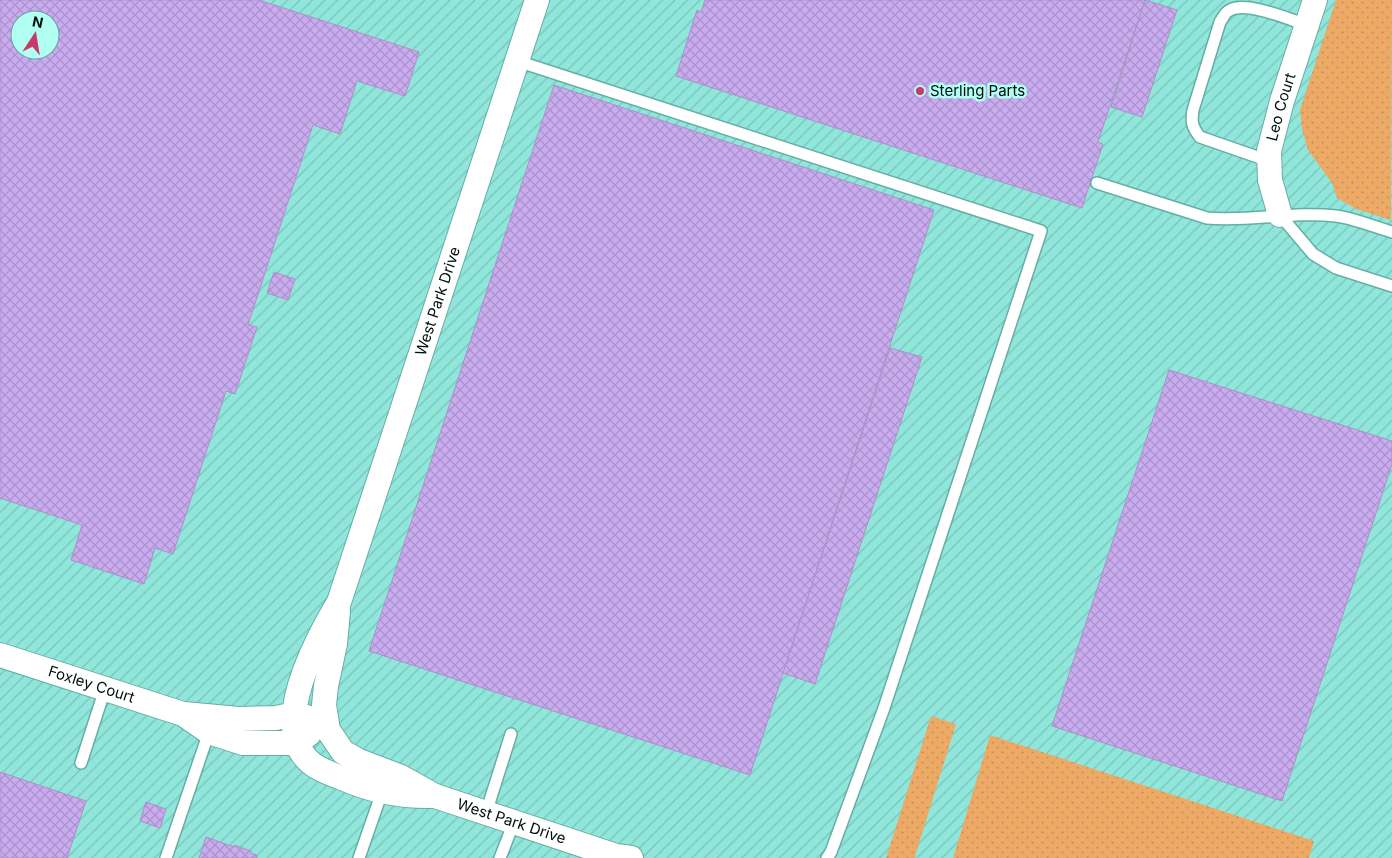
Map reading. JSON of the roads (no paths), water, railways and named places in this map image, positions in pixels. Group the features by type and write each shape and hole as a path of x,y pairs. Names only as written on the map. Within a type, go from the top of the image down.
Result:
{"street":[{"name":"West Park Drive","path":"537,0 339,602 321,634 305,672 294,714 294,733 297,743 311,763 350,782 384,782 401,778 435,796 623,857"},
{"name":"Leo Court","path":"1280,215 1270,180 1269,151 1282,100 1315,0"},
{"name":"West Park Drive","path":"339,602 335,644 324,704 328,730 343,752 384,782"},
{"name":"Foxley Court","path":"0,656 212,724 243,743 297,743"},
{"path":"294,714 327,722"},
{"name":"Foxley Court","path":"212,724 276,718 294,714"},
{"path":"297,743 327,722"}],"lane":[{"path":"1269,161 1200,137 1193,128 1191,120 1192,110 1220,22 1227,11 1236,8 1255,9 1306,25"},
{"path":"517,61 1041,231 884,708 831,852 827,858"},
{"path":"1097,183 1207,218 1226,220 1280,215 1337,216 1392,232"},
{"path":"1280,215 1313,254 1336,268 1392,286"},
{"path":"81,763 105,689"},
{"path":"166,858 212,724"},
{"path":"486,813 511,734"},
{"path":"359,858 384,782"},
{"path":"500,858 514,822"}],"place":[{"name":"Sterling Parts","path":"920,91"}]}
